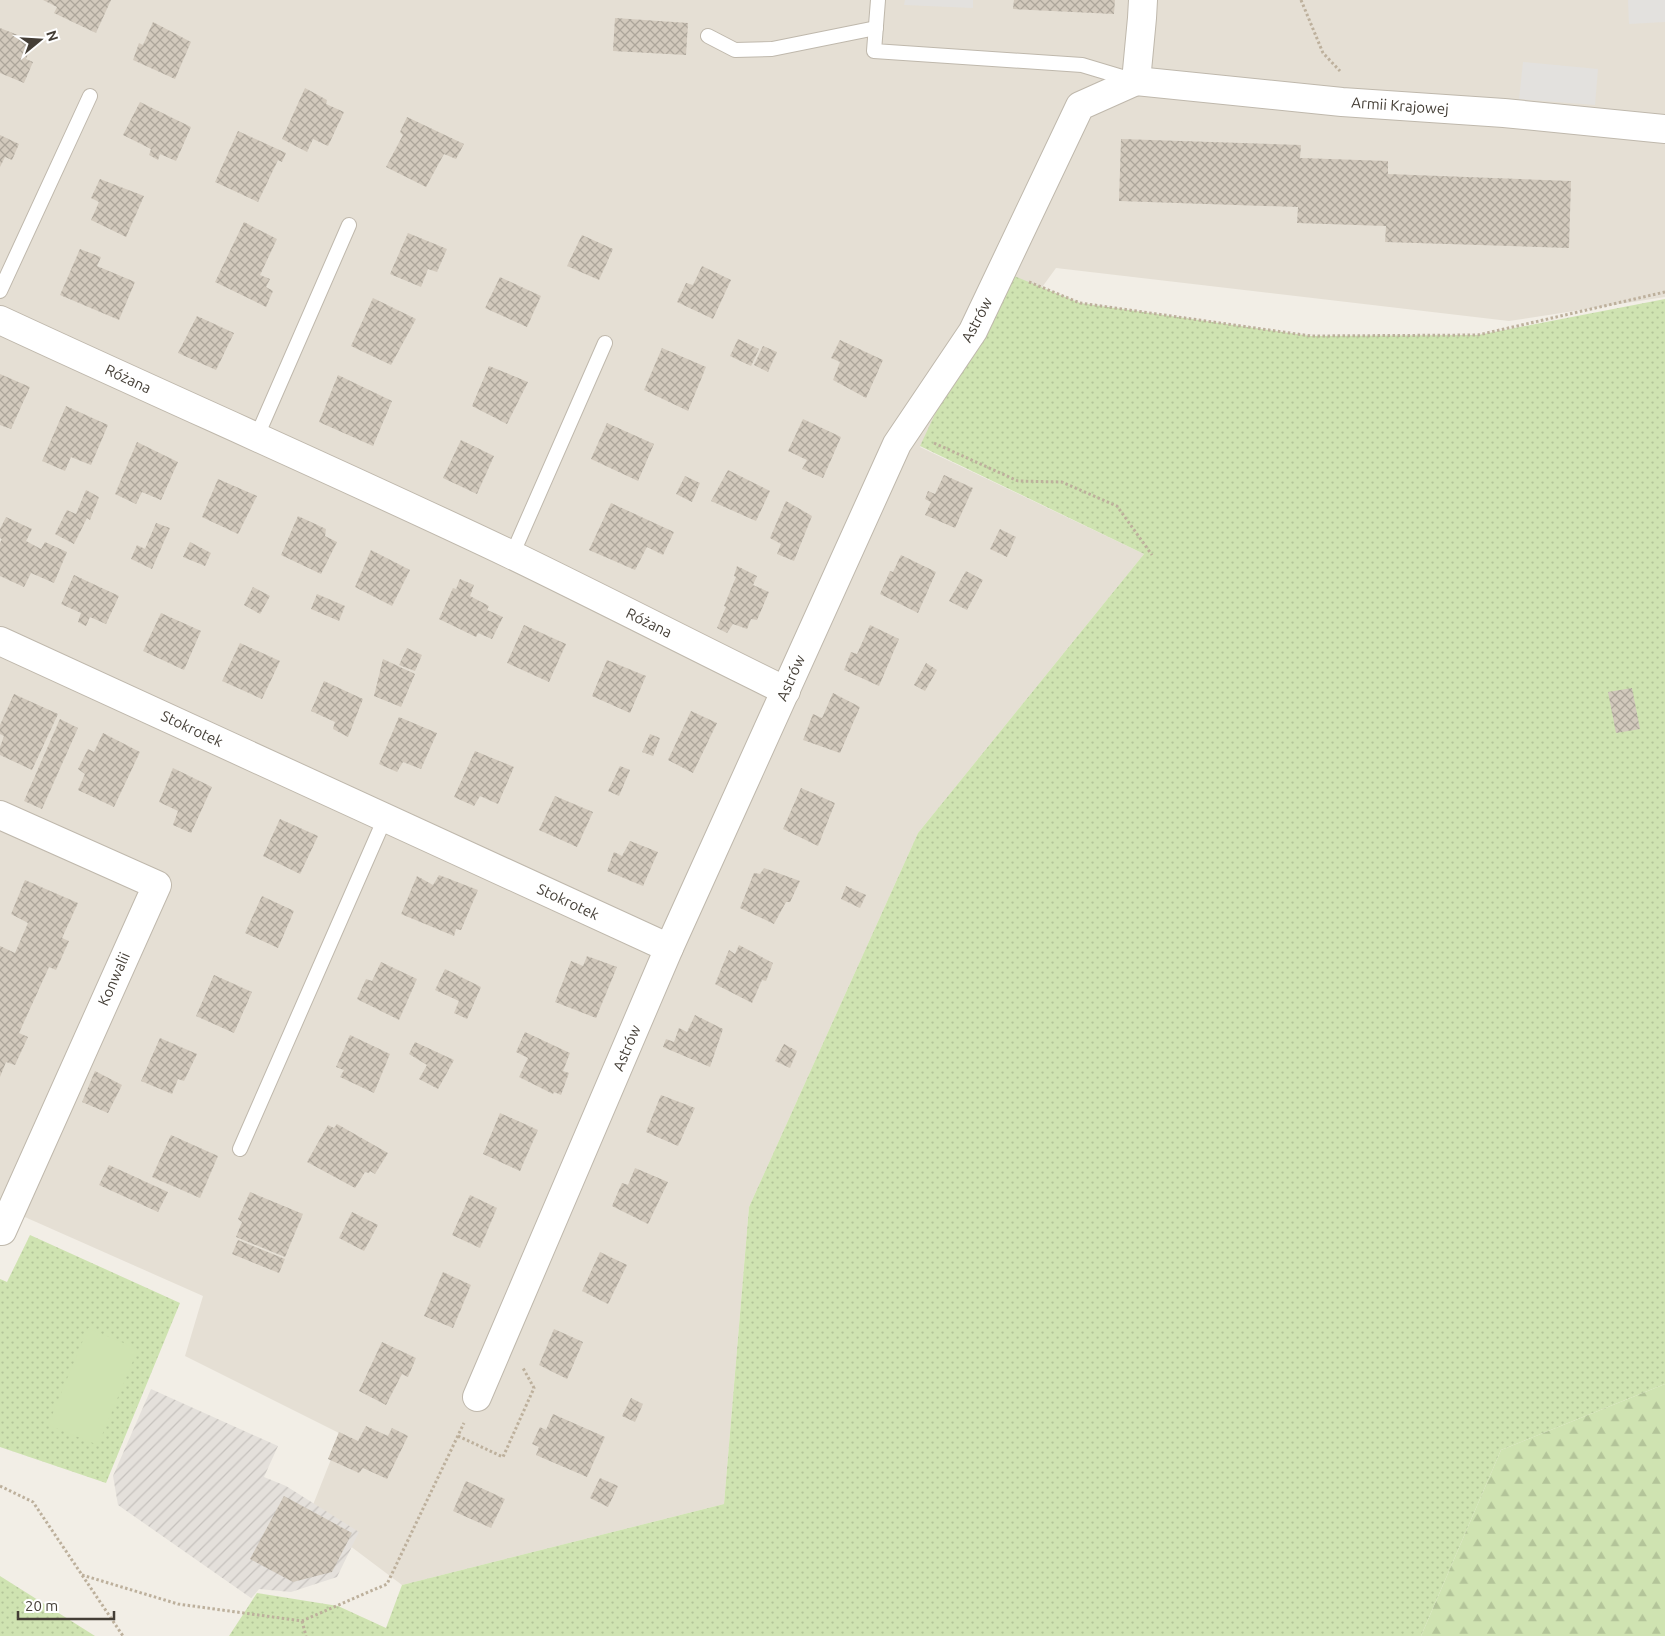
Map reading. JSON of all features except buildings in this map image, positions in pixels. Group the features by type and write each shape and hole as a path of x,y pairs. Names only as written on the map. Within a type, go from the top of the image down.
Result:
{"street":[{"path":"1136,81 1142,0"},
{"name":"Armii Krajowej","path":"1136,81 1342,102 1504,113 1665,129"},
{"name":"Astrów","path":"477,1397 670,948 897,444 973,331 1080,106 1136,81"},
{"name":"Różana","path":"0,320 257,436 512,556 786,691"},
{"name":"Stokrotek","path":"0,641 670,948"},
{"name":"Konwalii","path":"0,815 157,884 2,1231"}],"lane":[{"path":"878,0 874,51 1082,65 1136,81"},
{"path":"708,36 734,50 772,49 876,28"},
{"path":"0,291 90,96"},
{"path":"257,436 349,225"},
{"path":"512,556 605,343"},
{"path":"240,1149 385,818"}],"path":[{"path":"1301,0 1323,53 1343,75 1342,102"},
{"path":"1002,271 1080,303 1311,336 1478,335 1665,292"},
{"path":"927,444 935,443 1018,481 1062,482 1117,506 1152,555"},
{"path":"82,1575 178,1604 302,1621 387,1584 477,1397"},
{"path":"0,1486 33,1502 123,1636"},
{"path":"302,1621 306,1636"}],"shaded area":[{"path":"0,0 1665,0 1665,297 1509,321 1056,268 1011,330 920,447 1144,554 918,833 749,1207 724,1504 402,1585 309,1515 341,1434 185,1356 203,1296 0,1206"},
{"path":"905,0 973,0 973,8 904,5"},
{"path":"1628,0 1665,0 1665,22 1629,24"},
{"path":"1523,62 1598,69 1595,105 1519,99"},
{"path":"151,1389 278,1446 264,1477 286,1486 359,1532 337,1577 291,1592 259,1589 251,1598 118,1505 113,1476"}],"green space":[{"path":"1002,271 1080,303 1311,336 1478,335 1665,299 1665,1384 1501,1450 1421,1636 229,1636 257,1593 338,1606 386,1628 402,1585 724,1504 749,1207 918,833 1144,554 920,446"},
{"path":"30,1235 180,1303 106,1483 0,1447 0,1279 7,1282"},
{"path":"88,1328 138,1349 98,1445 48,1425"},
{"path":"1665,1384 1665,1636 1421,1636 1501,1450"},
{"path":"0,1576 95,1636 0,1636"}]}
